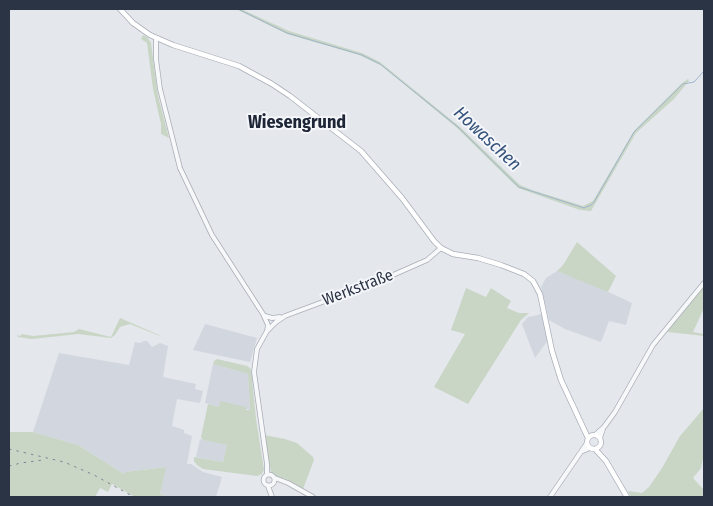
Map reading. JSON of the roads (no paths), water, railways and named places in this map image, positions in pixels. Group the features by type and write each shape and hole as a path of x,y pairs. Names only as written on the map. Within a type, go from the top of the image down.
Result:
{"main road":[{"path":"120,9 138,26 158,38 232,64 276,86 361,151 407,204 434,241 442,248 453,254 478,258 502,265 525,275 536,284 560,378 567,395 591,438 592,449 606,460"},
{"path":"591,438 600,438 600,445 606,460 627,497"},
{"path":"592,449 600,445"}],"street":[{"path":"158,38 156,49 160,89 180,168 212,234 264,315 268,325 267,331"},
{"name":"Werkstraße","path":"272,497 272,483 264,480 269,475 254,372 257,349 267,331 273,324 285,316 384,279 427,260 442,248"},
{"path":"550,497 591,438 604,427 615,412 653,345 704,283"},
{"path":"264,315 272,318 285,316"},
{"path":"264,315 273,324"},
{"path":"600,438 604,427"},
{"path":"580,455 592,449"},
{"path":"269,475 272,483 285,482 313,497"}],"waterway":[{"name":"Howaschen","path":"238,9 287,33 362,55 380,64 458,127 519,187 584,208 594,202 634,132 683,84 694,82 704,71"}],"railway":[{"path":"9,449 64,462 94,475 134,497"},
{"path":"9,466 43,460"}],"district":[{"name":"Wiesengrund","path":"297,123"}]}
